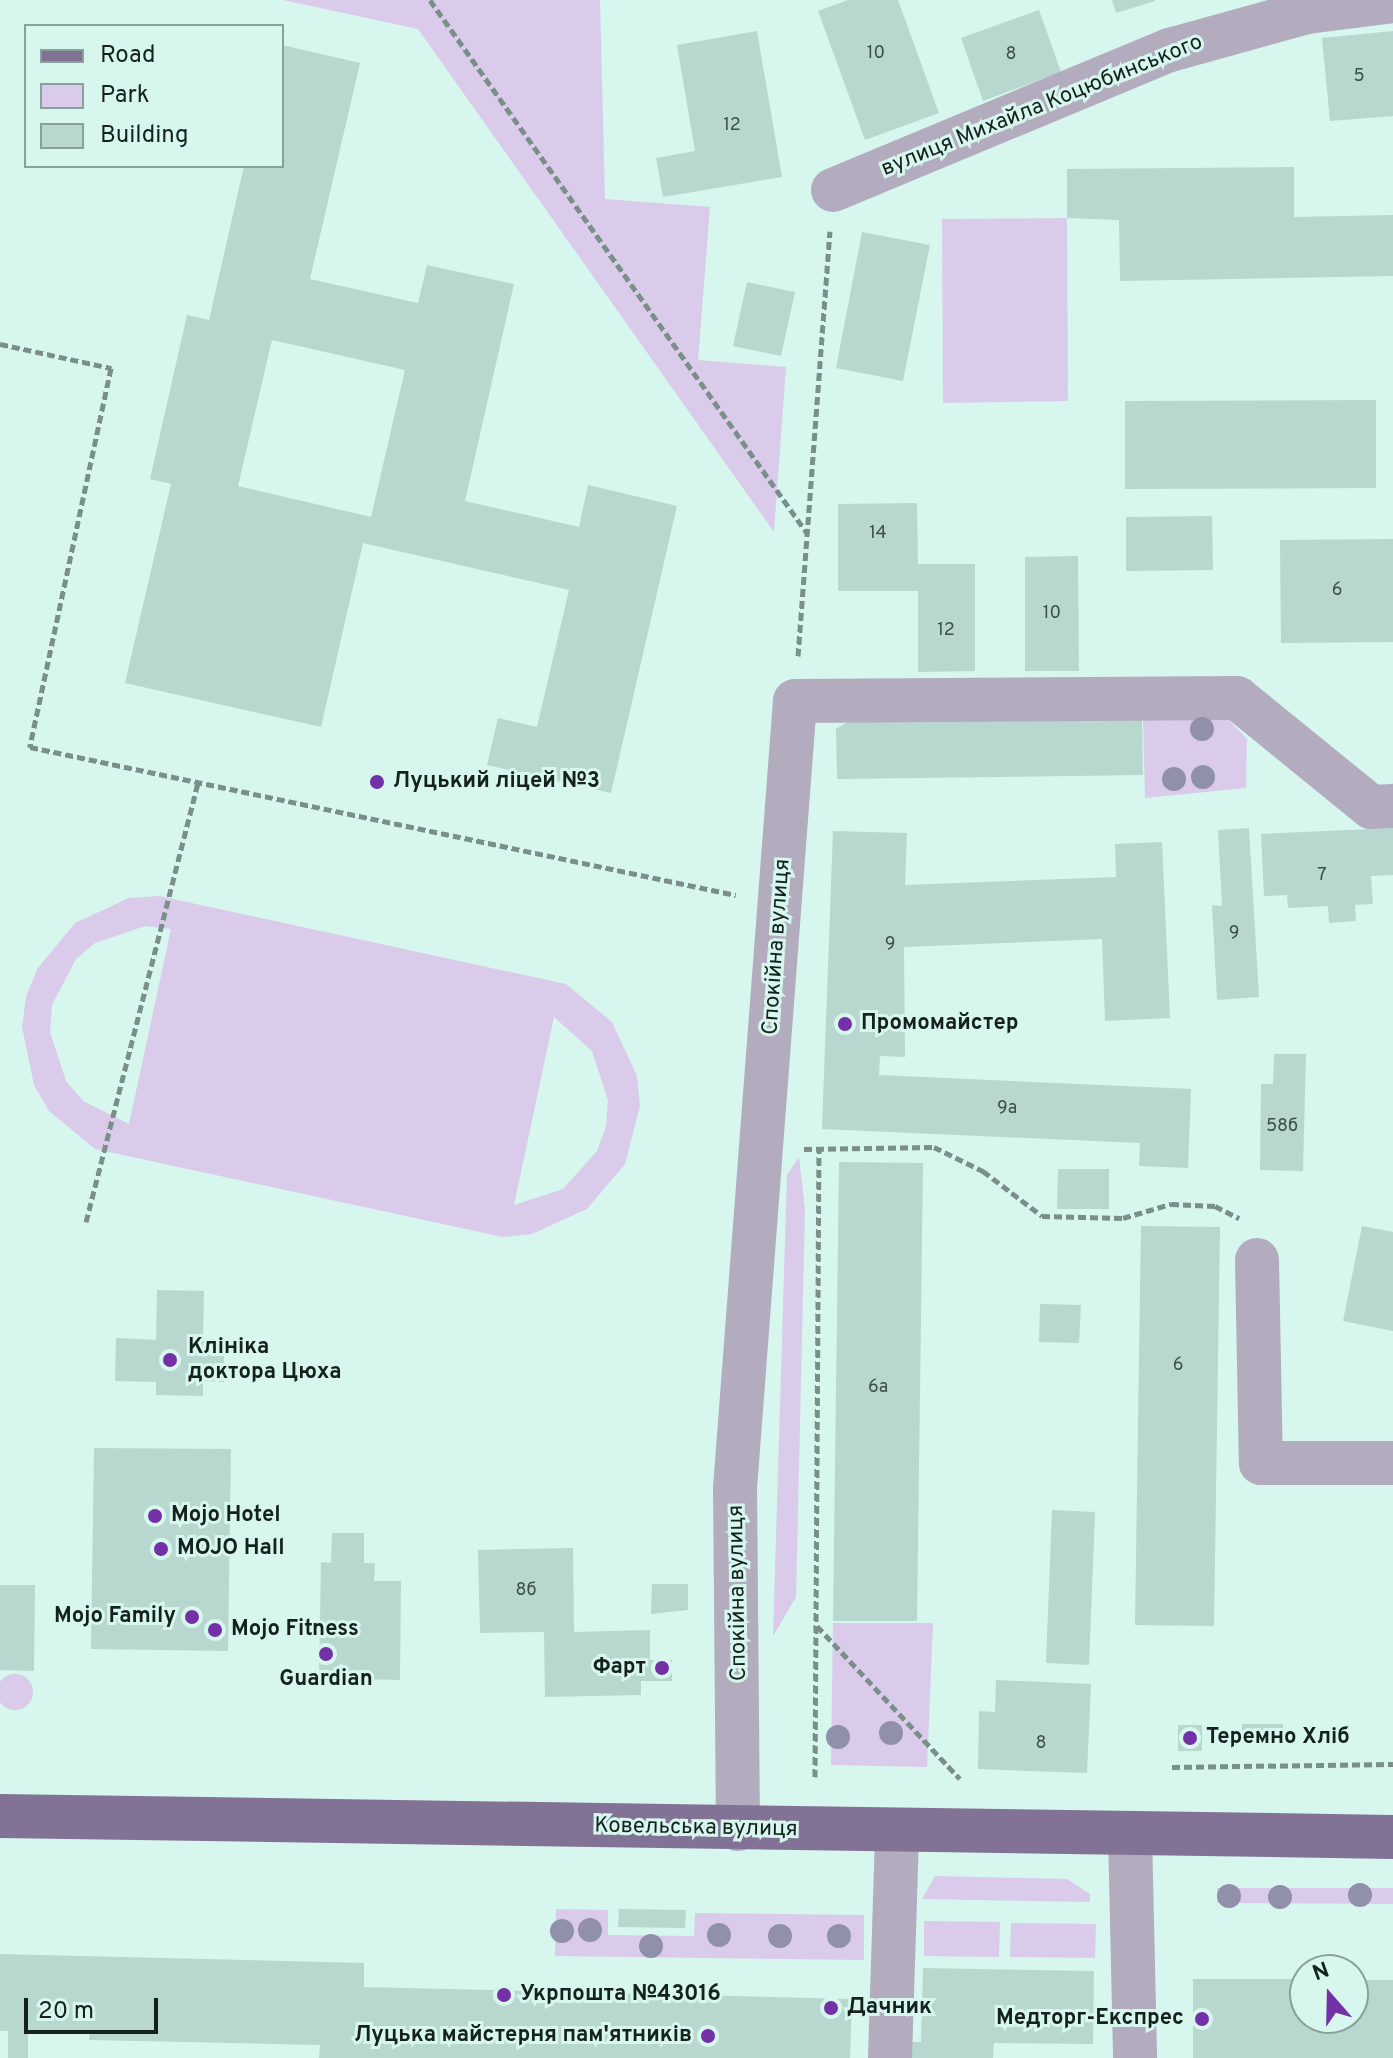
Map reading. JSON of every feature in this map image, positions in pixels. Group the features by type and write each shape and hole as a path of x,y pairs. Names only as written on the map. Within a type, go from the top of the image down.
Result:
{"main road":[{"name":"Ковельська вулиця","path":"0,1816 1393,1837"}],"street":[{"name":"вулиця Михайла Коцюбинського","path":"833,190 1170,50 1307,12 1393,1"},
{"path":"795,701 1237,698 1371,807 1393,806"},
{"name":"Спокійна вулиця","path":"738,1829 735,1488 795,701"},
{"path":"1257,1260 1261,1463 1393,1463"},
{"path":"890,2058 897,1831"},
{"path":"1130,1833 1135,2058"}],"path":[{"path":"430,0 807,533"},
{"path":"795,701 833,190"},
{"path":"0,344 111,368 30,747 779,907"},
{"path":"86,1222 198,782"},
{"path":"761,1149 934,1147 983,1171 1042,1216 1123,1218 1171,1204 1215,1206 1237,1215 1257,1260"},
{"path":"815,1777 819,1148"},
{"path":"816,1625 960,1779"},
{"path":"1172,1767 1393,1764"}],"green space":[{"path":"283,0 600,0 605,199 710,207 698,360 786,367 774,532 418,29"},
{"path":"1067,218 1068,401 943,403 942,219"},
{"path":"1224,715 1247,739 1246,788 1145,798 1143,716"},
{"path":"159,896 566,984 612,1022 637,1076 640,1106 625,1164 587,1209 532,1234 503,1237 95,1149 49,1111 34,1085 22,1027 26,997 37,969 75,923 129,898","holes":["145,926 171,929 129,1124 83,1101 66,1081 50,1032 52,1005 76,959 95,943","554,1017 592,1051 608,1100 606,1126 597,1151 563,1189 514,1205"]},
{"path":"799,1157 805,1209 796,1597 773,1636 787,1175"},
{"path":"833,1623 933,1623 927,1767 831,1765"},
{"path":"8,1675 22,1675 32,1685 32,1699 22,1709 8,1709 -1,1700 -1,1684"},
{"path":"935,1876 1067,1879 1090,1894 1090,1902 922,1899"},
{"path":"1217,1888 1393,1888 1393,1904 1217,1903"},
{"path":"556,1909 608,1910 608,1935 694,1936 695,1913 864,1915 864,1960 555,1956"},
{"path":"924,1921 1000,1922 999,1957 924,1956"},
{"path":"1011,1923 1096,1924 1095,1958 1010,1957"}],"building":[{"path":"848,0 898,0 939,113 865,140 818,11"},
{"path":"1112,0 1155,0 1155,1 1116,13"},
{"path":"1039,10 1061,72 983,101 961,38"},
{"path":"757,31 782,177 663,197 656,158 695,151 677,45"},
{"path":"1393,31 1393,116 1330,121 1322,38"},
{"path":"284,45 360,63 310,279 418,303 427,265 514,284 465,501 579,527 588,485 677,506 611,793 487,765 498,718 537,727 569,590 363,543 321,727 125,683 171,484 150,479 187,315 209,320 244,168 284,168","holes":["272,340 405,370 371,517 238,486"]},
{"path":"1294,167 1294,217 1393,215 1393,276 1120,281 1119,220 1067,218 1067,169"},
{"path":"862,232 930,245 903,381 836,368"},
{"path":"747,282 795,292 781,356 733,346"},
{"path":"1376,400 1376,488 1125,489 1125,401"},
{"path":"917,503 918,564 975,564 975,671 918,672 918,591 838,591 838,504"},
{"path":"1212,516 1213,570 1126,571 1126,517"},
{"path":"1393,539 1393,642 1281,643 1280,540"},
{"path":"1078,556 1079,671 1025,671 1025,557"},
{"path":"1142,717 1143,775 837,779 836,729 849,721"},
{"path":"1249,828 1259,997 1217,1000 1212,905 1222,906 1218,830"},
{"path":"1393,828 1393,875 1371,876 1373,904 1355,905 1356,921 1329,923 1328,906 1288,908 1287,895 1264,896 1261,834"},
{"path":"833,831 907,833 905,885 1116,877 1115,844 1162,842 1170,1018 1105,1021 1102,939 904,947 905,1057 880,1056 879,1075 1191,1089 1188,1168 1139,1166 1140,1143 822,1129"},
{"path":"1274,1054 1306,1054 1303,1171 1260,1170 1261,1084 1273,1084"},
{"path":"839,1162 923,1163 917,1621 833,1621"},
{"path":"1058,1169 1109,1169 1109,1209 1057,1209"},
{"path":"1141,1226 1220,1227 1214,1626 1135,1625"},
{"path":"1362,1226 1393,1232 1393,1331 1343,1321"},
{"name":"Клініка доктора Цюха","path":"157,1290 204,1291 203,1339 224,1340 224,1382 203,1381 203,1396 156,1395 156,1382 115,1381 116,1338 156,1340"},
{"path":"1040,1304 1081,1305 1079,1343 1039,1342"},
{"name":"MOJO Hall","path":"94,1448 231,1449 228,1651 91,1649"},
{"path":"1052,1510 1095,1512 1089,1665 1046,1663"},
{"path":"332,1533 364,1533 364,1563 375,1563 374,1581 401,1581 400,1680 319,1678 321,1562 331,1563"},
{"path":"573,1548 574,1632 650,1630 650,1660 672,1660 672,1681 641,1681 641,1695 545,1697 544,1632 480,1633 478,1550"},
{"path":"652,1584 688,1584 688,1610 651,1614"},
{"path":"0,1585 35,1585 34,1671 0,1670"},
{"path":"996,1680 1091,1684 1087,1773 978,1769 979,1711 995,1712"},
{"path":"1242,1724 1283,1724 1283,1740 1242,1740"},
{"name":"Теремно Хліб","path":"1178,1725 1202,1725 1202,1751 1178,1751"},
{"path":"619,1909 686,1910 685,1928 618,1927"},
{"path":"0,1954 364,1963 364,1987 852,1999 850,2058 319,2058 320,2045 89,2040 90,2032 28,2032 28,2058 8,2058 8,2031 0,2031"},
{"path":"923,1968 1094,1971 1093,2044 994,2043 993,2058 901,2058 902,2042 921,2042"},
{"path":"1193,1979 1289,1979 1289,2034 1369,2034 1369,1980 1393,1980 1393,2058 1193,2058"}],"place":[{"name":"Луцький ліцей №3","path":"377,782"},
{"name":"Промомайстер","path":"845,1024"},
{"name":"Клініка доктора Цюха","path":"170,1360"},
{"name":"Mojo Hotel","path":"155,1516"},
{"name":"MOJO Hall","path":"161,1549"},
{"name":"Mojo Family","path":"192,1617"},
{"name":"Mojo Fitness","path":"215,1630"},
{"name":"Guardian","path":"326,1654"},
{"name":"Фарт","path":"662,1668"},
{"name":"Теремно Хліб","path":"1190,1738"},
{"name":"Укрпошта №43016","path":"504,1995"},
{"name":"Дачник","path":"831,2008"},
{"name":"Медторг-Експрес","path":"1202,2019"},
{"name":"Луцька майстерня пам'ятників","path":"708,2036"}]}
